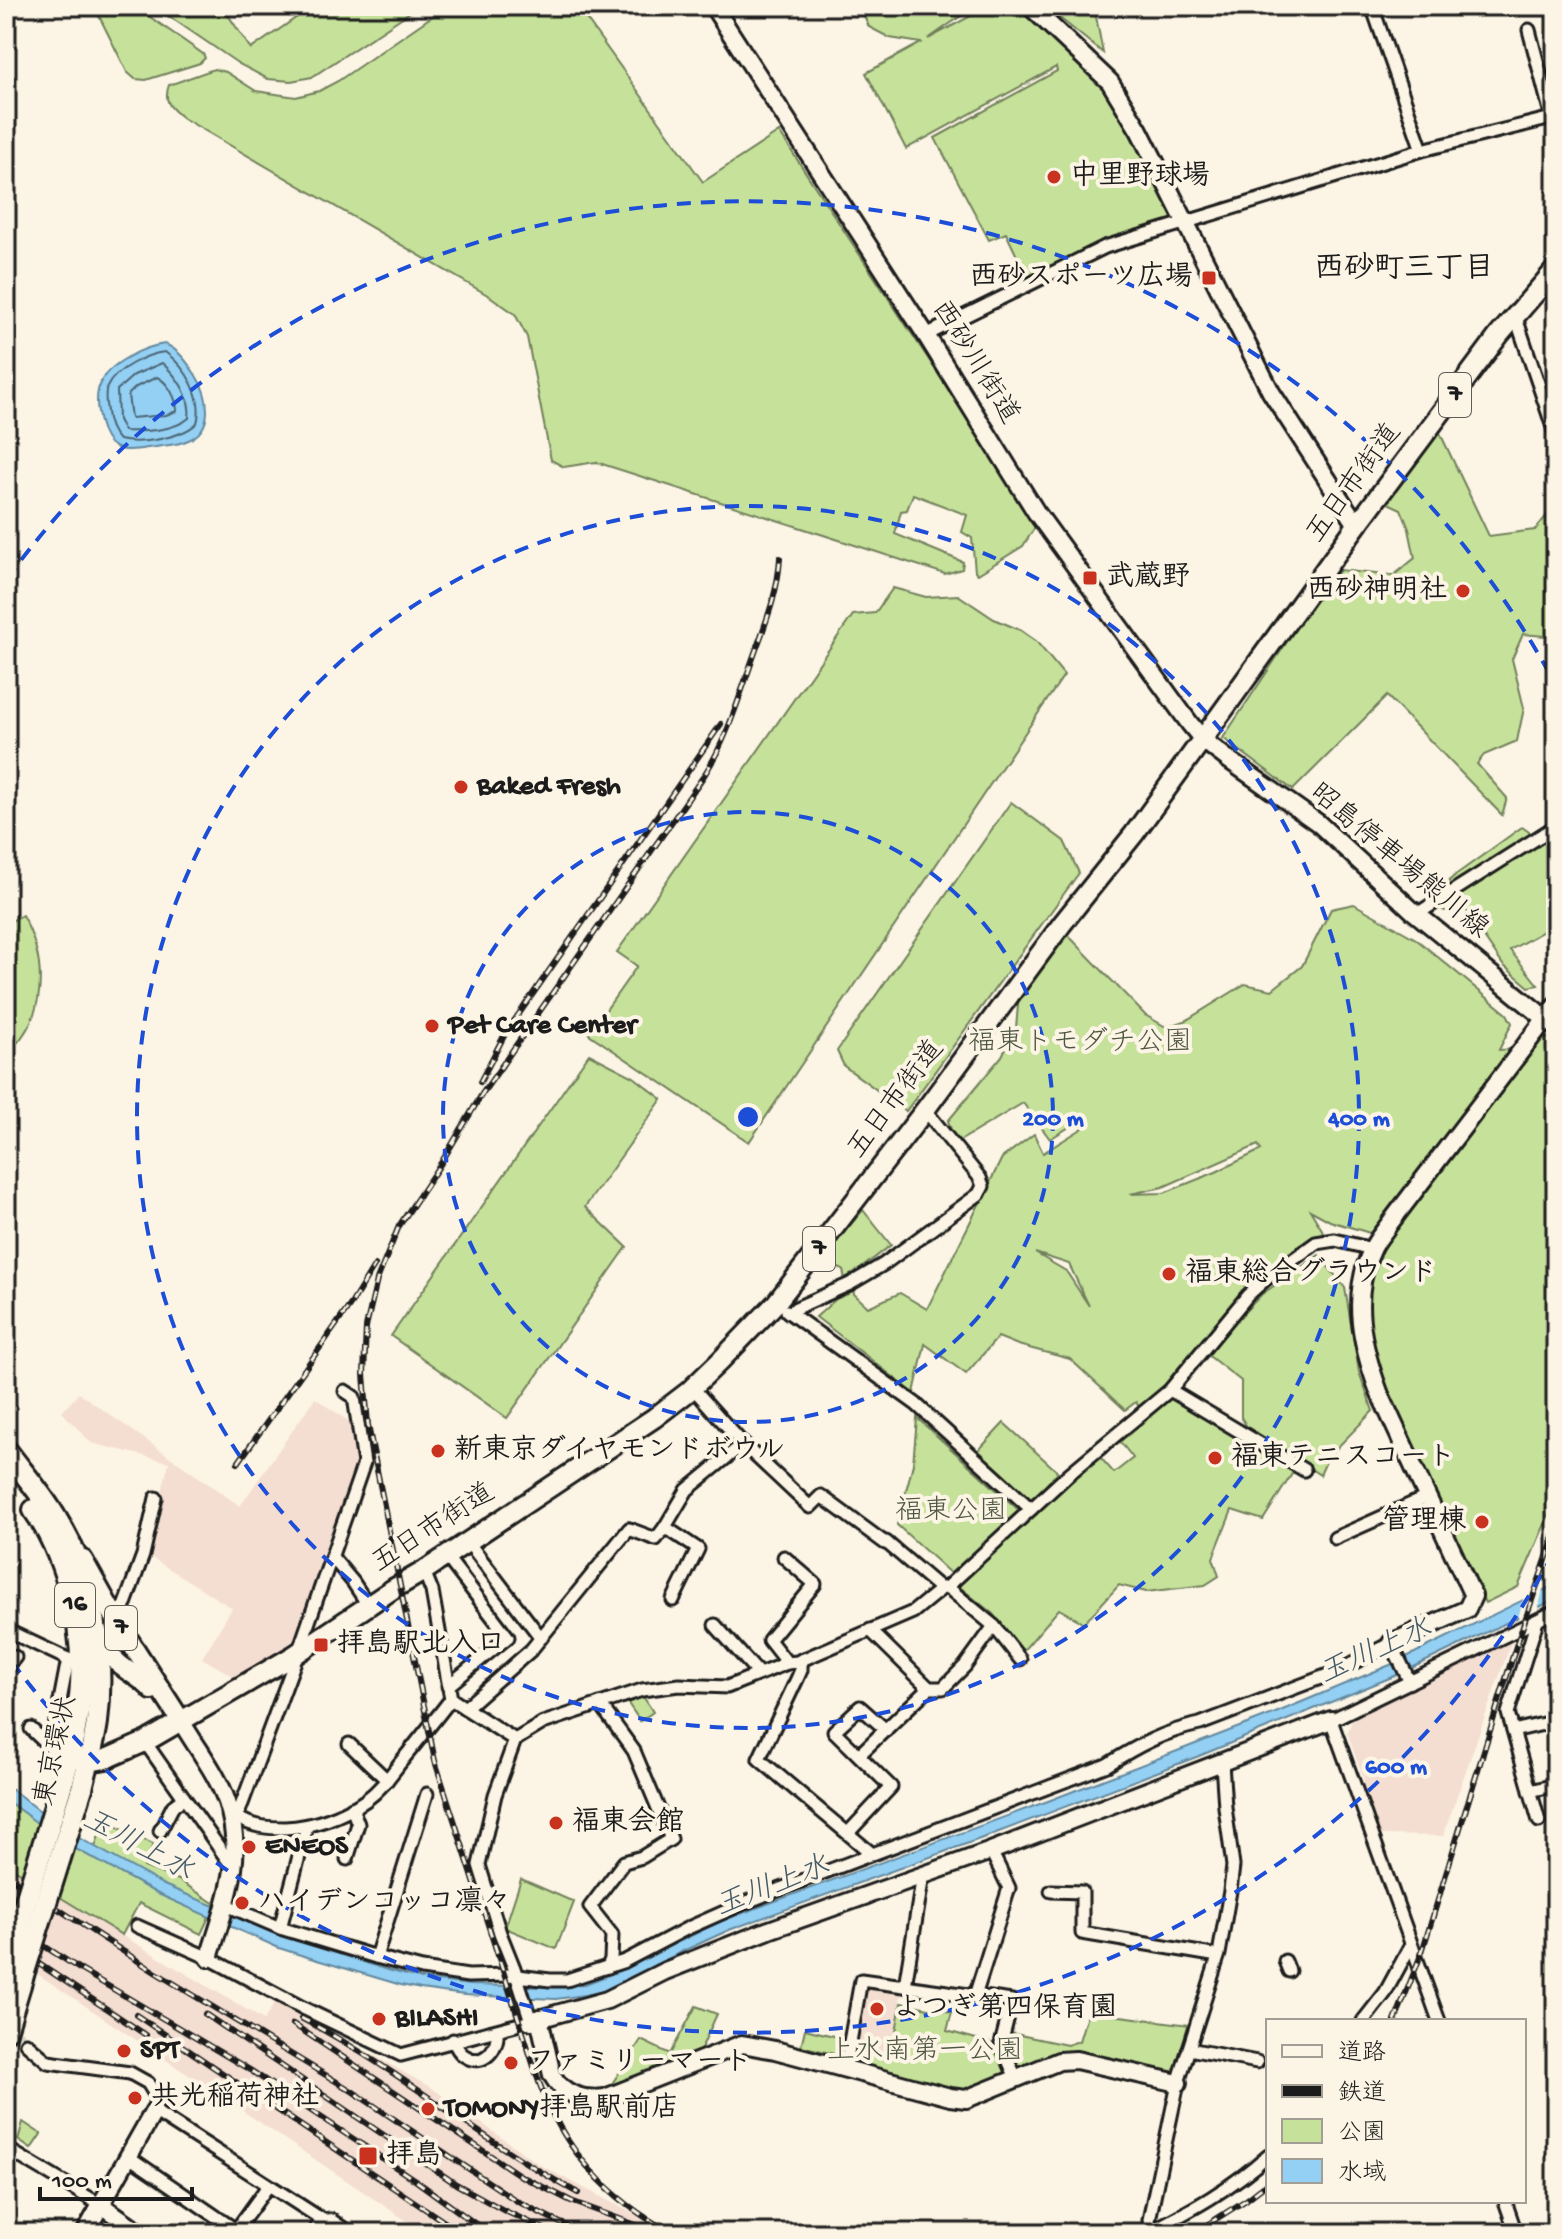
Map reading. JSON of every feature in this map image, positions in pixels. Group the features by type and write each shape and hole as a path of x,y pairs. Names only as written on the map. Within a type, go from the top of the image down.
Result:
{"highway":[{"name":"東京環状","path":"6,1450 65,1532 90,1604 100,1661 97,1725 79,1759 12,1967 6,2031"},
{"name":"東京環状","path":"6,1471 44,1524 60,1556 78,1618 75,1662 82,1692 79,1759"}],"main road":[{"name":"五日市街道","path":"79,1759 106,1759 145,1742 298,1653 654,1418 783,1308 1062,924 1134,834 1203,740 1357,525 1515,315 1556,269"},
{"name":"7","path":"65,1532 118,1623 181,1721"},
{"path":"118,1623 110,1649 112,1657 117,1664 141,1678 163,1706 181,1721"},
{"path":"154,1680 185,1701 206,1703 219,1700"}],"street":[{"name":"西砂川街道","path":"713,6 926,335 1036,512 1203,740"},
{"path":"1030,6 1100,71 1120,95 1271,392 1357,525"},
{"path":"1372,6 1422,150"},
{"path":"926,335 1105,247 1422,150 1554,118 1538,48 1529,30"},
{"path":"1515,315 1556,436"},
{"name":"昭島停車場熊川線","path":"1203,740 1318,823 1417,914 1552,1017"},
{"path":"1417,914 1556,826"},
{"path":"223,1914 422,1969 518,1980 567,1980 608,1967 749,1901 1107,1765 1142,1743 1336,1672 1467,1609 1473,1596 1379,1392 1362,1342 1360,1294 1372,1249 1552,1017"},
{"path":"783,1308 796,1308 850,1284 884,1264 979,1194 983,1186 980,1178 925,1110"},
{"path":"1178,2083 1076,2060 1059,2061 966,2099 742,2044 605,2098 590,2100 569,2093 556,2083 552,2075 500,1933 479,1865 495,1795 515,1740 543,1723 642,1690 679,1685 727,1687 801,1660 913,1612 944,1588 1069,1474 1170,1390 1248,1295 1316,1243 1335,1240 1372,1249"},
{"path":"783,1308 916,1404 1031,1509"},
{"path":"692,1387 743,1444 810,1507 821,1496 886,1543 994,1626 1020,1659"},
{"path":"1170,1390 1304,1470"},
{"path":"234,1821 298,1653 364,1463 354,1397 345,1391"},
{"path":"465,1708 531,1650 629,1529 656,1539 687,1490 743,1444"},
{"path":"1335,1538 1427,1497"},
{"path":"118,1623 143,1555 156,1498"},
{"path":"665,1527 698,1549 673,1600"},
{"path":"468,1542 541,1638"},
{"path":"446,1556 508,1637 448,1686"},
{"path":"332,1557 368,1605"},
{"path":"784,1557 815,1584 769,1640 787,1663"},
{"path":"424,1571 432,1591 451,1699 515,1740"},
{"path":"137,1926 209,1958 401,2055 497,2031 532,2016 607,2000 665,1971 769,1930 991,1851 1331,1720 1408,1678 1556,1611"},
{"path":"1537,1621 1508,1713 1539,1821"},
{"path":"715,1625 759,1674"},
{"path":"859,1755 929,1688 943,1688 965,1666 994,1626"},
{"path":"6,1630 75,1662 51,1748 31,1729"},
{"path":"870,1630 929,1688"},
{"path":"1393,1646 1408,1678"},
{"path":"6,1668 15,1657"},
{"path":"801,1660 801,1670 759,1759 871,1853"},
{"path":"234,1821 267,1828 307,1826 352,1808 387,1780 451,1699"},
{"path":"600,1704 634,1751 671,1839 642,1857 624,1862 590,1907 612,1935 608,1967"},
{"path":"848,1833 891,1787 834,1731 860,1707 886,1730"},
{"path":"1331,1720 1438,2019"},
{"path":"181,1721 214,1776 234,1821 234,1870 209,1958"},
{"path":"1513,1731 1556,1721"},
{"path":"145,1742 234,1870"},
{"path":"349,1744 387,1780"},
{"path":"1222,1763 1233,1866 1218,1956 1178,2083 1149,2232 1217,2196 1266,2157"},
{"path":"1530,1791 1556,1785"},
{"path":"376,1957 427,1794"},
{"path":"160,1831 173,1806 184,1798"},
{"path":"347,1859 358,1824 352,1808"},
{"path":"280,1928 307,1826"},
{"path":"975,1996 1009,1888 991,1851"},
{"path":"905,1986 923,1875"},
{"path":"1051,1891 1082,1892 1082,1933 1218,1956"},
{"path":"1365,2019 1385,1993 1411,1945"},
{"path":"845,2070 861,1980 1012,2001 1001,2044 1016,2078"},
{"path":"453,2040 469,2059 482,2058 493,2052 498,2041 497,2031"},
{"path":"26,2043 48,2062 130,2073 148,2083 156,2096 154,2111 85,2233"},
{"path":"1189,2049 1257,2062"},
{"path":"154,2111 268,2186 350,2233"},
{"path":"9,2150 101,2205 141,2233"},
{"path":"129,2157 236,2232 268,2186"},
{"path":"1506,2203 1516,2233"},
{"path":"312,2233 323,2220"}],"shaded area":[{"path":"79,1393 240,1506 315,1398 357,1427 362,1459 301,1630 283,1651 238,1679 202,1658 232,1608 147,1555 169,1462 91,1443 62,1412"},
{"path":"1512,1640 1443,1836 1378,1835 1359,1783 1364,1780 1347,1733 1356,1712"},
{"path":"6,1864 264,2020 276,2001 432,2088 540,2165 670,2233 425,2233 6,1953"},
{"path":"863,1984 902,1990 891,2054 852,2047"}],"green space":[{"path":"94,6 130,6 143,12 205,58 200,63 146,80 135,79 127,72"},
{"path":"154,6 222,6 251,49 313,6 419,6 312,77 291,81 268,79 239,64"},
{"path":"447,6 577,6 703,182 779,132 1037,524 1023,546 978,574 975,571 972,538 962,532 967,515 913,494 907,510 901,511 895,534 963,562 962,569 945,574 596,462 564,467 551,460 527,337 515,314 491,297 183,118 167,100 169,85 214,69 226,72 256,91 296,97 319,91"},
{"name":"中里野球場","path":"860,6 1017,6 1102,79 1174,219 1111,238 1027,277 1006,233 989,240 935,138 1057,71 1056,67 906,149 866,73 921,43 890,38 869,27","holes":["974,7 980,11 928,39"]},
{"path":"1045,6 1094,6 1103,53"},
{"path":"1439,431 1489,536 1535,530 1553,508 1547,486 1556,480 1556,637 1523,634 1512,659 1524,708 1517,741 1484,755 1477,764 1507,798 1502,815 1387,696 1293,790 1223,738 1313,603 1340,570 1393,576 1415,558 1401,509 1386,502"},
{"path":"893,588 926,597 958,595 1036,641 1064,675 749,1142 589,1034 637,966 617,952 853,615 875,613"},
{"path":"1011,802 1064,841 1079,873 906,1111 844,1066 837,1051"},
{"path":"1522,827 1542,841 1556,833 1556,924 1510,950 1538,985 1529,987 1503,965 1464,908 1445,911 1428,903 1454,876"},
{"name":"福東トモダチ公園","path":"1354,904 1416,939 1507,1014 1512,1023 1499,1050 1532,1048 1538,1040 1553,1037 1556,1040 1556,1498 1518,1587 1485,1603 1384,1387 1368,1340 1368,1294 1379,1250 1489,1100 1475,1096 1370,1233 1330,1221 1310,1210 1324,1233 1251,1284 1165,1386 1140,1409 1136,1402 1125,1410 1070,1359 998,1337 966,1374 925,1344 914,1393 816,1317 836,1299 848,1294 843,1270 823,1261 863,1210 891,1245 850,1277 854,1294 868,1307 900,1293 927,1309 1002,1158 1034,1134 1043,1153 1083,1128 1079,1121 1050,1139 1023,1103 956,1143 948,1121 1002,1056 1016,1028 1019,994 1065,932 1145,1015 1166,1027 1185,1021 1245,984 1272,990 1302,966 1331,909","holes":["1258,1145 1261,1150 1164,1193 1130,1194 1163,1187","1035,1253 1069,1264 1089,1306 1066,1271"]},
{"path":"22,915 36,951 40,988 30,1024 6,1054 6,924"},
{"path":"589,1054 634,1077 662,1099 585,1207 627,1247 507,1418 391,1336"},
{"path":"1319,1255 1345,1288 1359,1372 1373,1411 1328,1457 1320,1475 1247,1427 1241,1417 1241,1381 1205,1353 1262,1294"},
{"path":"1168,1396 1295,1469 1263,1520 1232,1510 1213,1558 1219,1576 1205,1585 1146,1592 1119,1585 1084,1623 1059,1609 1022,1652 993,1614 956,1584 1099,1456 1114,1473 1133,1458 1118,1439"},
{"name":"福東公園","path":"917,1418 1023,1514 952,1575 897,1525 913,1464"},
{"path":"1004,1423 1058,1472 1030,1502 976,1453"},
{"path":"643,1696 653,1712 640,1721 625,1699"},
{"path":"6,1793 94,1850 104,1821 153,1844 144,1867 179,1880 215,1904 201,1934 139,1903 122,1935 6,1864"},
{"path":"521,1879 574,1902 556,1949 505,1928"},
{"name":"上水南第一公園","path":"901,2003 952,2012 947,2031 1005,2047 1010,2033 1067,2045 1079,2041 1090,2005 1105,2007 1105,2014 1190,2025 1174,2077 1076,2054 967,2093 850,2064 852,2049 892,2055"},
{"path":"696,2006 717,2014 700,2051 609,2088 641,2040 670,2054"},
{"path":"805,2029 846,2039 842,2056 801,2046"},
{"path":"23,2122 41,2134 31,2149 18,2140"}],"water":[{"path":"165,344 182,357 200,382 206,402 206,421 196,436 186,441 133,450 117,448 106,438 100,421 97,402 100,384 118,363 147,348"},
{"path":"1556,1584 1556,1599 1397,1675 1199,1756 729,1930 607,1991 585,1995 556,1999 464,1995 421,1989 279,1948 158,1894 63,1842 6,1800 6,1785 65,1830 164,1885 278,1933 384,1969 422,1979 471,1985 545,1987 585,1984 619,1971 721,1921 1048,1801 1273,1714 1390,1665"}],"pier":[{"path":"1544,1585 1537,1613 1517,1622 1524,1596"}],"tunnel":[{"path":"6,2022 26,2043"}],"railway":[{"path":"672,2233 628,2205 591,2170 561,2129 539,2082 435,1761 368,1425 364,1374 366,1327 377,1280 399,1226 482,1094 711,764 731,721 766,623 780,558"},
{"path":"480,1082 505,1034 721,724"},
{"path":"238,1463 351,1304 375,1265"},
{"path":"1396,2019 1422,1952 1516,1646 1556,1531"},
{"path":"6,1875 155,1972 352,2091 517,2201 580,2233"},
{"path":"6,1921 81,1970 250,2070 415,2180 488,2233"},
{"path":"6,1942 146,2035"},
{"path":"205,2014 456,2184 553,2233"},
{"path":"136,2015 461,2233"},
{"path":"301,2018 372,2059 507,2151 578,2193"},
{"path":"293,2024 521,2176 571,2201 655,2232"},
{"path":"1194,2233 1266,2185"}],"place":[{"name":"中里野球場","path":"1054,177"},
{"name":"西砂スポーツ広場","path":"1209,278"},
{"name":"武蔵野","path":"1090,578"},
{"name":"西砂神明社","path":"1463,591"},
{"name":"Baked Fresh","path":"461,787"},
{"name":"Pet Care Center","path":"432,1026"},
{"name":"福東総合グラウンド","path":"1169,1274"},
{"name":"新東京ダイヤモンドボウル","path":"438,1451"},
{"name":"福東テニスコート","path":"1215,1458"},
{"name":"管理棟","path":"1482,1522"},
{"name":"拝島駅北入口","path":"321,1645"},
{"name":"福東会館","path":"556,1823"},
{"name":"ENEOS","path":"249,1847"},
{"name":"ハイデンコッコ凛々","path":"242,1903"},
{"name":"よつぎ第四保育園","path":"877,2009"},
{"name":"BILASHI","path":"379,2019"},
{"name":"SPT","path":"124,2051"},
{"name":"ファミリーマート","path":"511,2063"},
{"name":"共光稲荷神社","path":"135,2098"},
{"name":"TOMONY拝島駅前店","path":"428,2109"},
{"name":"拝島","path":"368,2156"}],"district":[{"name":"西砂町三丁目","path":"1404,270"}],"water label":[{"name":"玉川上水","path":"1376,1653"},
{"name":"玉川上水","path":"137,1847"},
{"name":"玉川上水","path":"773,1888"}]}
